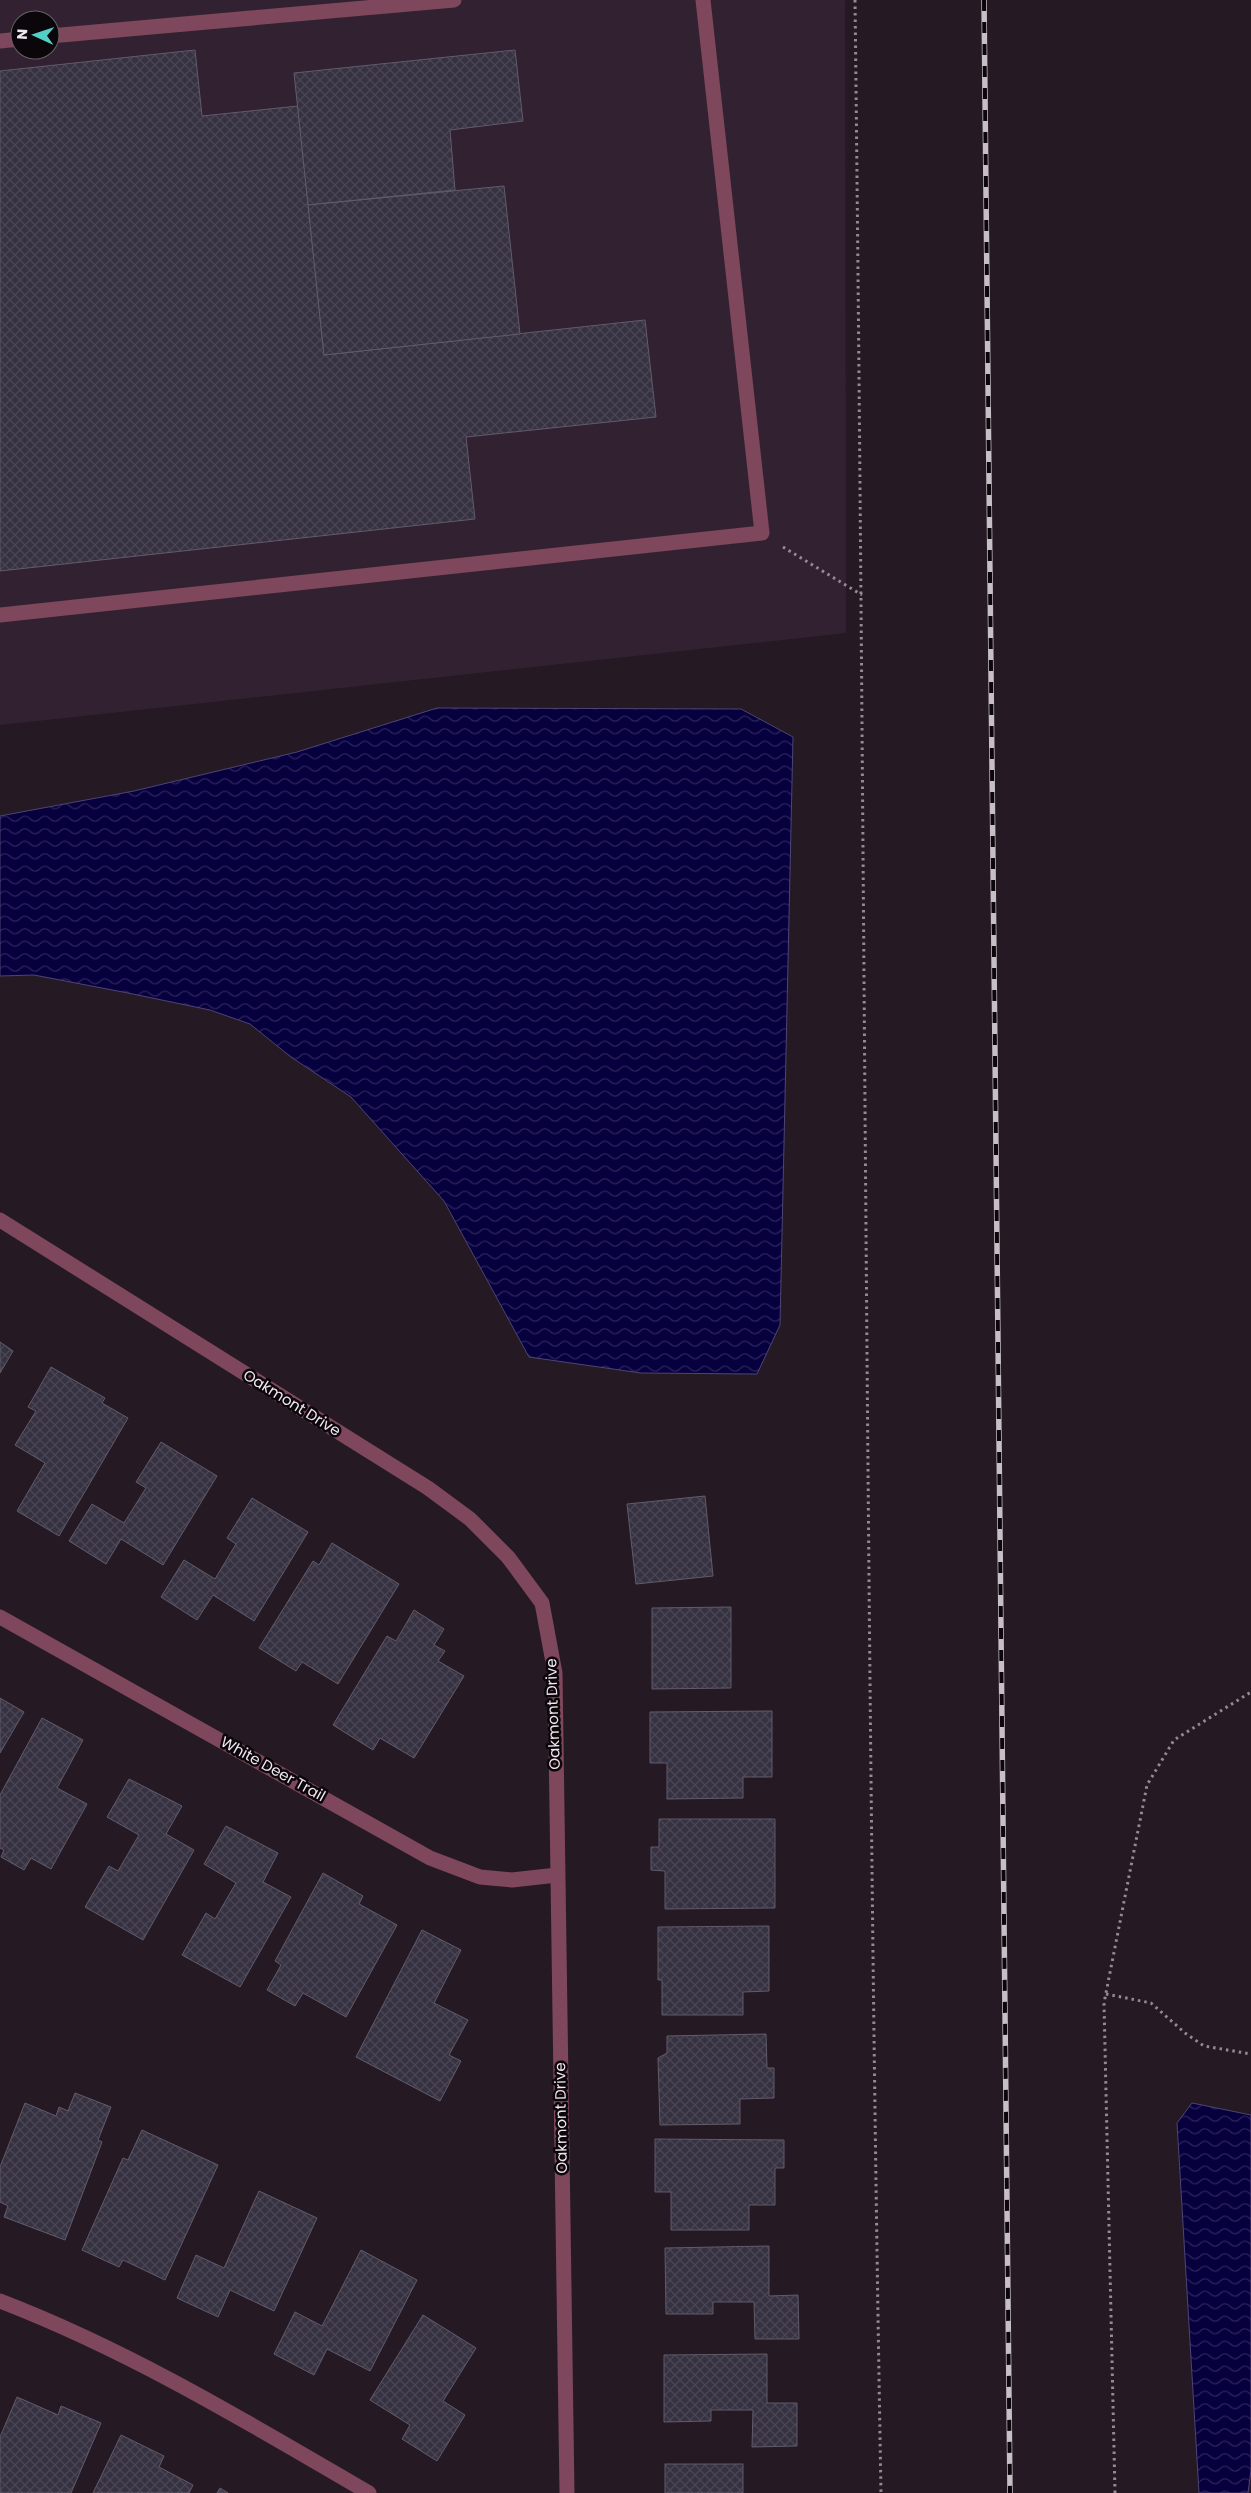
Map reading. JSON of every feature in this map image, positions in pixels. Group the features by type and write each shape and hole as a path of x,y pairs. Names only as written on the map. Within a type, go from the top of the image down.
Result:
{"street":[{"path":"60,35 454,0"},
{"path":"0,615 762,533 703,0"},
{"name":"Oakmont Drive","path":"0,1220 428,1488 470,1519 508,1557 542,1603 555,1673 567,2493"},
{"name":"White Deer Trail","path":"0,1617 430,1858 480,1877 512,1880 557,1874"},
{"path":"0,2301 112,2349 252,2424 368,2493"}],"path":[{"path":"855,0 862,595 873,2068 881,2493"},
{"path":"762,533 862,595"},
{"path":"1115,2493 1104,2003 1147,1785 1174,1740 1251,1692"},
{"path":"1106,1994 1150,2004 1185,2034 1204,2046 1251,2054"}],"shaded area":[{"path":"0,0 845,0 846,633 0,725"}],"water":[{"path":"437,708 741,709 793,737 780,1325 757,1374 641,1373 529,1357 444,1201 351,1097 291,1057 250,1024 210,1010 128,993 34,975 0,976 0,816 134,791 297,752"},
{"path":"1192,2103 1251,2115 1251,2470 1248,2493 1199,2493 1177,2123"}],"building":[{"path":"195,50 202,116 298,106 324,355 645,320 656,417 466,437 475,519 0,571 0,71"},
{"path":"515,50 523,121 450,130 455,190 308,205 294,73"},
{"path":"504,186 520,334 324,355 308,205"},
{"path":"0,1342 13,1351 0,1373"},
{"path":"51,1367 105,1398 102,1403 128,1418 59,1536 17,1511 45,1463 15,1445 36,1411 28,1407"},
{"path":"161,1442 217,1476 163,1565 121,1539 106,1564 69,1541 92,1504 124,1523 146,1488 136,1482"},
{"path":"705,1496 713,1576 636,1584 627,1504"},
{"path":"252,1498 308,1532 254,1621 213,1595 197,1620 161,1597 184,1560 215,1579 236,1544 227,1538"},
{"path":"332,1543 399,1584 338,1684 302,1662 296,1671 259,1648 313,1561 319,1565"},
{"path":"731,1607 731,1688 652,1689 652,1608"},
{"path":"414,1610 444,1629 434,1645 445,1651 438,1661 464,1676 414,1758 380,1738 373,1750 333,1725 387,1636 396,1641"},
{"path":"0,1698 24,1712 0,1753"},
{"path":"772,1711 772,1777 743,1777 743,1798 667,1799 667,1763 650,1763 650,1712"},
{"path":"42,1718 83,1740 57,1788 87,1804 51,1869 31,1858 24,1870 1,1857 4,1850 0,1848 0,1795"},
{"path":"129,1779 182,1806 166,1834 194,1850 143,1940 85,1907 109,1866 118,1871 139,1835 107,1817"},
{"path":"659,1819 775,1819 775,1908 665,1909 665,1871 651,1870 651,1847 659,1847"},
{"path":"226,1826 278,1853 263,1882 291,1897 240,1987 182,1955 206,1913 215,1919 236,1883 204,1864"},
{"path":"323,1873 363,1896 359,1904 397,1925 346,2017 303,1993 295,2006 267,1990 281,1965 275,1961"},
{"path":"769,1926 769,1991 743,1992 743,2015 662,2015 662,1980 658,1980 658,1927"},
{"path":"422,1930 461,1950 434,2003 468,2020 449,2055 461,2061 440,2101 356,2057"},
{"path":"766,2034 767,2068 774,2068 774,2098 740,2099 740,2124 660,2125 658,2058 667,2053 667,2036"},
{"path":"75,2093 111,2107 98,2140 102,2142 65,2240 4,2217 8,2206 0,2202 0,2167 25,2103 56,2116 59,2107 68,2111"},
{"path":"142,2130 218,2165 165,2280 123,2260 119,2267 82,2250 123,2158 128,2160"},
{"path":"655,2139 784,2140 784,2168 775,2168 775,2205 749,2205 749,2230 671,2230 671,2192 655,2192"},
{"path":"259,2191 317,2218 274,2311 230,2290 218,2317 177,2298 196,2255 224,2268"},
{"path":"769,2246 769,2296 798,2295 799,2339 755,2339 754,2302 713,2302 713,2314 666,2314 665,2248"},
{"path":"361,2250 417,2280 370,2371 327,2349 314,2375 274,2354 295,2312 322,2326"},
{"path":"423,2315 476,2348 443,2401 465,2415 437,2461 402,2439 410,2425 370,2400"},
{"path":"767,2354 767,2403 797,2403 797,2446 752,2447 753,2410 711,2410 711,2421 664,2422 664,2355"},
{"path":"17,2397 58,2415 61,2406 101,2423 71,2493 0,2493 0,2437"},
{"path":"121,2435 164,2456 159,2467 193,2485 189,2493 93,2493"},
{"path":"665,2464 743,2464 743,2493 665,2493"},
{"path":"220,2488 228,2493 217,2493"}],"railway":[{"path":"984,0 1010,2493"}]}
